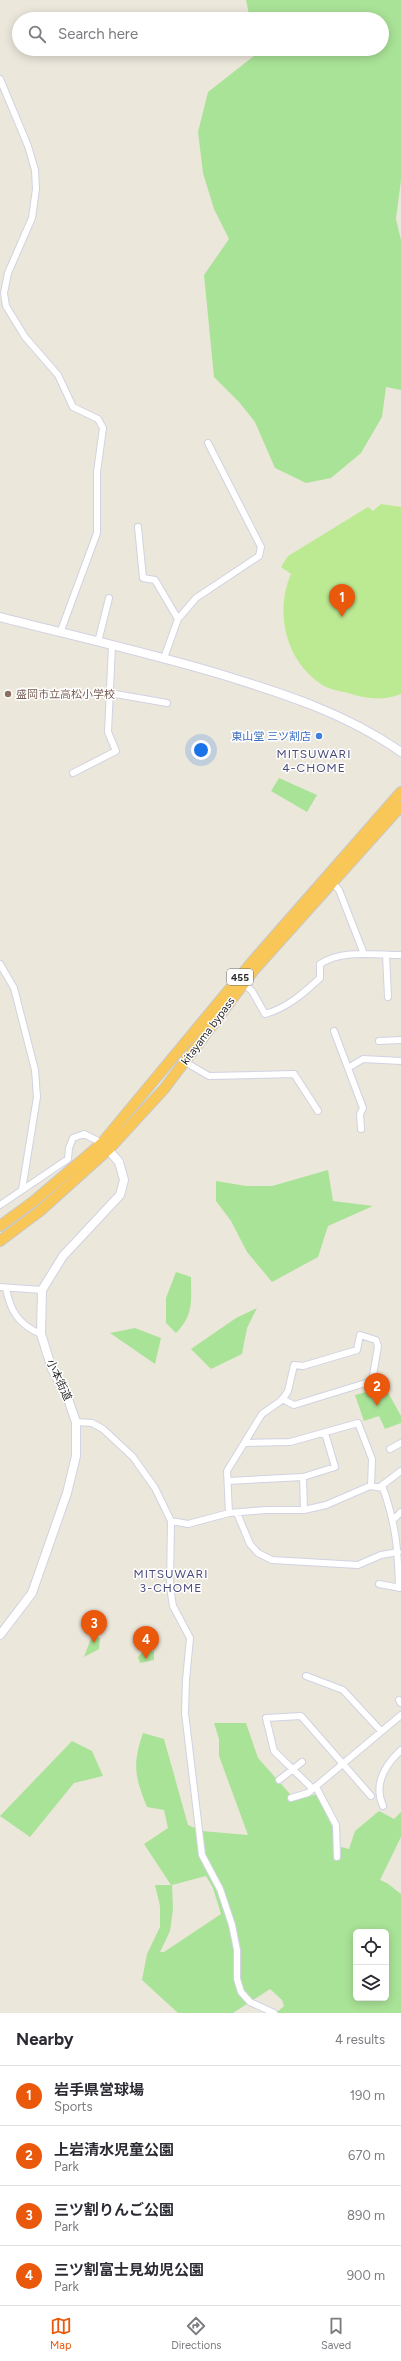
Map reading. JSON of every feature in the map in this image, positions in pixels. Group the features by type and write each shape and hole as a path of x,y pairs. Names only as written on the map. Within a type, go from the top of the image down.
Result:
{"highway":[{"name":"kitayama bypass","path":"0,1226 105,1146 252,962 401,792"},
{"name":"kitayama bypass","path":"0,1241 40,1211 164,1089 244,984 401,806"}],"street":[{"path":"0,78 28,146 35,170 36,188 32,218 8,273 4,293 6,306 25,337 58,375 73,407 98,419 103,428 97,472 97,533 60,633"},
{"path":"164,658 178,619 196,598 258,556 261,547 208,443"},
{"path":"138,527 142,578 155,580 178,619"},
{"path":"98,642 109,598"},
{"path":"0,617 164,658 272,690 318,706 401,752"},
{"path":"72,772 116,751 108,732 112,646"},
{"path":"110,693 167,703"},
{"path":"333,883 339,890 364,954"},
{"path":"244,984 252,991 266,1014 290,1003 311,987 320,978 320,964 327,959 364,954 401,955"},
{"path":"386,955 388,997"},
{"path":"0,964 8,973 14,988 35,1070 37,1097 22,1190"},
{"path":"334,1031 363,1108 360,1114 361,1128"},
{"path":"379,1040 401,1040"},
{"path":"348,1068 363,1059 401,1061"},
{"path":"185,1062 209,1076 294,1074 318,1111"},
{"path":"0,1205 68,1159 69,1148 73,1138 84,1134 105,1146 119,1162 124,1180 120,1196 63,1256 42,1290 3,1288 15,1317 28,1329 41,1334"},
{"name":"小本街道","path":"0,1635 32,1593 67,1493 76,1456 76,1422 67,1396 52,1369 41,1334 42,1290"},
{"path":"229,1514 227,1471 262,1414 282,1399 288,1391 294,1365 303,1366 357,1350 360,1335 376,1340 378,1346 372,1381 294,1405 282,1399"},
{"path":"76,1422 92,1423 103,1429 134,1457 155,1488 171,1521 170,1587 173,1606 190,1638 186,1673 185,1713 202,1855 220,1889 232,1926 237,1950 238,1979 241,1992 250,2002 274,2013"},
{"path":"245,1443 290,1442 358,1423 372,1459 371,1486"},
{"path":"228,1481 303,1477 335,1467 325,1433"},
{"path":"390,1449 401,1443"},
{"path":"380,1487 401,1471"},
{"path":"303,1477 304,1510"},
{"path":"171,1521 188,1524 237,1513 304,1510 326,1505 371,1486 380,1487 383,1488 394,1519 400,1588 379,1584"},
{"path":"394,1519 401,1512"},
{"path":"237,1513 250,1544 258,1553 272,1560 358,1564 381,1555 398,1552"},
{"path":"306,1676 343,1690 381,1731"},
{"path":"291,1798 308,1793 401,1715"},
{"path":"337,1857 336,1826 314,1788 274,1751 266,1718 301,1716 371,1796"},
{"path":"383,1806 379,1796 380,1778 391,1759 401,1750"},
{"path":"279,1780 302,1762"}],"green space":[{"path":"246,0 401,0 401,180 396,219 401,240 401,390 386,387 382,417 361,453 331,478 306,483 275,468 255,422 239,402 214,377 204,275 229,239 214,209 203,173 198,132 208,92 254,56 389,56 389,12 249,12"},
{"path":"381,504 401,507 401,694 387,698 374,698 362,697 324,686 311,676 300,664 292,651 284,621 286,589 291,574 281,567 288,556 368,507 373,511"},
{"path":"279,778 317,795 307,812 271,791"},
{"path":"328,1170 333,1201 373,1206 328,1226 318,1257 272,1282 247,1252 231,1221 216,1201 216,1181 246,1186 272,1186"},
{"path":"176,1272 191,1277 191,1293 189,1314 176,1333 166,1323 166,1298"},
{"path":"257,1308 247,1328 242,1354 211,1369 191,1349 236,1318"},
{"path":"135,1328 161,1338 155,1364 110,1333"},
{"path":"385,1387 401,1416 401,1423 385,1429 379,1416 364,1421 355,1395"},
{"path":"92,1636 100,1638 99,1649 84,1657"},
{"path":"143,1651 154,1651 154,1660 140,1663 138,1657"},
{"path":"214,1723 246,1723 258,1758 290,1794 290,1801 317,1794 333,1828 333,1858 341,1857 341,1847 349,1849 355,1831 379,1811 394,1819 401,1812 401,1837 380,1880 387,1883 401,1894 401,2013 276,2013 284,2006 282,2000 270,1989 233,2013 178,2013 142,1980 147,1954 160,1927 160,1906 155,1885 171,1885 144,1844 168,1828 164,1810 147,1807 140,1787 136,1771 136,1763 143,1733 164,1739 188,1825 202,1831 248,1835 219,1756 219,1739","holes":["206,1876 213,1888 221,1914 164,1952 160,1952 170,1931 173,1909 172,1885"]},
{"path":"72,1741 92,1751 103,1776 74,1783 30,1837 0,1816"}],"place":[{"name":"岩手県営球場","path":"342,617"},
{"name":"盛岡市立高松小学校","path":"8,694"},
{"name":"東山堂 三ツ割店","path":"319,736"},
{"name":"上岩清水児童公園","path":"377,1406"},
{"name":"三ツ割りんご公園","path":"94,1643"},
{"name":"三ツ割富士見幼児公園","path":"146,1659"}],"district":[{"name":"MITSUWARI 4-CHOME","path":"314,761"},
{"name":"MITSUWARI 3-CHOME","path":"171,1581"}]}
